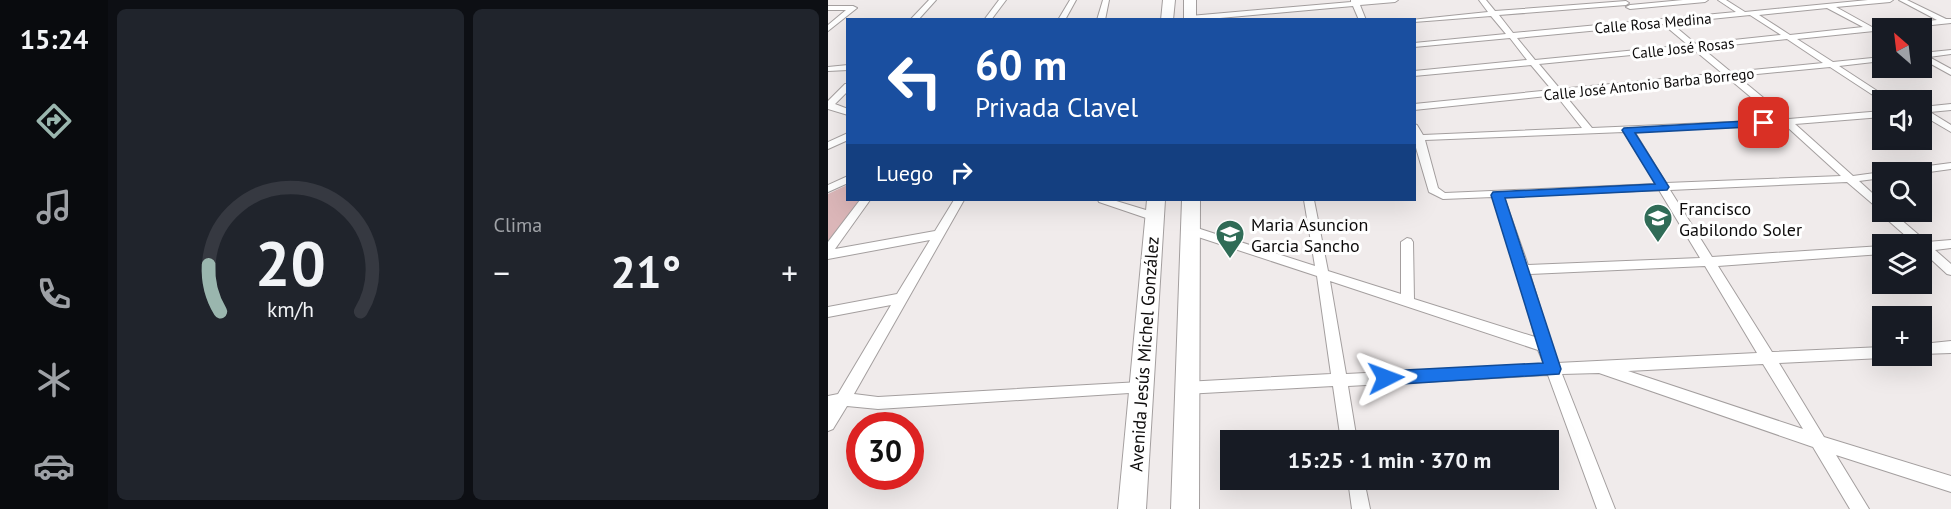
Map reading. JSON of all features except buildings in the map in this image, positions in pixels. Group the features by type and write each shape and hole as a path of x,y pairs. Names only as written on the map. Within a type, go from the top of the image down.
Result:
{"main road":[{"path":"1167,18 1169,0"},
{"path":"1176,18 1177,0"},
{"path":"1190,0 1190,18"},
{"name":"Avenida Jesús Michel González","path":"1185,509 1185,388 1191,201"},
{"name":"Avenida Jesús Michel González","path":"1132,509 1155,208"}],"street":[{"path":"915,18 933,0"},
{"path":"989,18 1003,0"},
{"path":"1063,18 1073,0"},
{"path":"1102,18 1106,0"},
{"path":"1200,18 1395,0"},
{"path":"1482,0 1590,132"},
{"path":"1571,0 1579,7"},
{"path":"1416,20 1626,3 1705,0"},
{"path":"1721,0 1789,38 1872,90"},
{"name":"Calle Rosa Medina","path":"1416,45 1890,0"},
{"path":"1902,0 1949,22"},
{"path":"1355,2 1362,18"},
{"path":"1626,3 1650,23"},
{"path":"1830,6 1871,29"},
{"path":"828,8 853,8 828,29"},
{"path":"1665,22 1787,122 1872,198"},
{"name":"Calle José Rosas","path":"1416,74 1949,22"},
{"path":"1932,55 1951,52"},
{"name":"Calle José Antonio Barba Borrego","path":"1416,107 1872,60"},
{"path":"1932,62 1951,72"},
{"path":"828,69 846,67"},
{"path":"846,88 828,105 846,111"},
{"path":"1932,109 1951,107"},
{"path":"1872,115 1787,122 1418,138 1433,190 1438,195 1448,197 1872,176"},
{"path":"1932,117 1951,129"},
{"path":"1628,130 1822,443 1860,509"},
{"path":"828,146 846,137"},
{"path":"1932,168 1951,166"},
{"path":"828,189 846,180"},
{"path":"1498,195 1523,270 1544,346 1606,509"},
{"path":"828,253 864,201"},
{"path":"828,424 958,201"},
{"path":"1110,201 1155,208"},
{"path":"1309,201 1347,430"},
{"path":"1897,222 1909,234"},
{"path":"1190,230 1544,346"},
{"path":"828,253 939,234"},
{"path":"1407,242 1408,302"},
{"path":"1932,246 1951,244"},
{"path":"1523,270 1709,262 1872,251"},
{"path":"1932,254 1951,270"},
{"path":"828,312 902,298"},
{"path":"1932,348 1951,347"},
{"path":"1185,388 1872,353"},
{"path":"1597,366 1822,443 1951,484"},
{"path":"828,402 844,399 878,403 1140,388"},
{"path":"1358,490 1361,509"}],"shaded area":[{"path":"846,185 846,201 859,201 828,242 828,194"}],"place":[{"name":"Francisco Gabilondo Soler","path":"1658,244"},
{"name":"Maria Asuncion Garcia Sancho","path":"1230,260"}],"route":[{"path":"1386,378 1553,369 1498,195 1663,187 1628,130 1764,123"}]}
